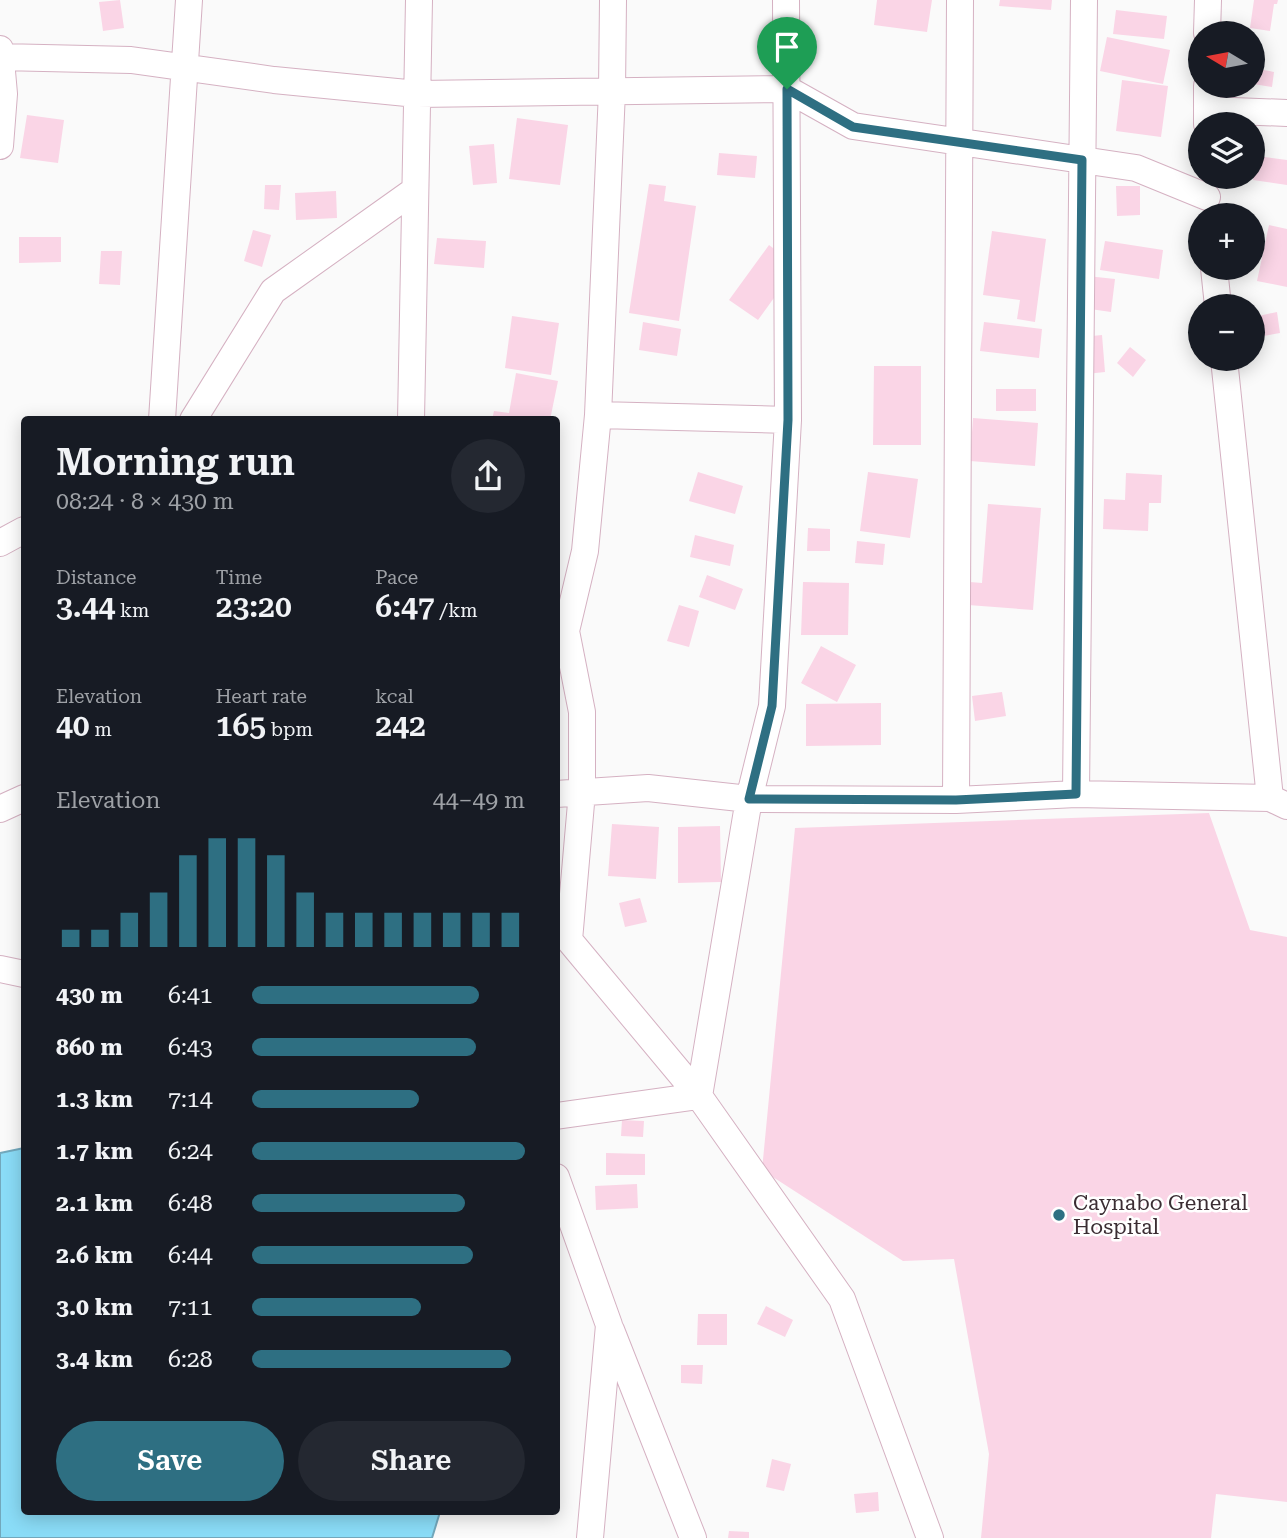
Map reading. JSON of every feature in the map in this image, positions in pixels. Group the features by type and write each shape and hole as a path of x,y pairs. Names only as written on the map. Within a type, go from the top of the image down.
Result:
{"street":[{"path":"162,416 189,0"},
{"path":"411,416 419,0"},
{"path":"613,0 612,91 598,415 585,551 561,630 582,712 569,793 569,940 699,1096 842,1299 930,1538"},
{"path":"699,1096 749,799 772,706 788,420 786,0"},
{"path":"956,800 960,0"},
{"path":"1076,794 1084,0"},
{"path":"1208,0 1208,21"},
{"path":"0,49 4,94 0,146"},
{"path":"0,57 131,60 274,80 417,94 787,89 853,127 1136,168 1208,196"},
{"path":"1207,107 1287,113"},
{"path":"195,416 273,291 415,190"},
{"path":"569,793 648,788 749,799 956,800 1076,794 1279,802 1225,371"},
{"path":"598,415 788,420"},
{"path":"0,543 21,532"},
{"path":"0,809 21,799"},
{"path":"0,809 21,808"},
{"path":"0,969 21,973"},
{"path":"560,1115 699,1096"},
{"path":"560,1188 609,1325 693,1538"},
{"path":"590,1538 609,1325"}],"water":[{"path":"21,1149 21,1515 439,1515 432,1538 0,1538 0,1153"}],"building":[{"path":"120,0 124,28 103,31 99,2"},
{"path":"877,0 932,0 927,32 874,25"},
{"path":"1000,0 1052,0 1051,10 999,6"},
{"path":"1254,0 1278,0 1277,4 1274,4 1270,31 1265,30 1265,21 1251,21"},
{"path":"1116,10 1167,16 1164,39 1113,34"},
{"path":"1107,37 1170,50 1163,84 1100,71"},
{"path":"1265,70 1274,72 1272,87 1265,86"},
{"path":"1122,80 1168,86 1161,137 1116,131"},
{"path":"27,115 64,120 58,163 20,158"},
{"path":"517,118 568,125 560,185 509,179"},
{"path":"494,144 497,183 473,185 469,146"},
{"path":"719,153 757,156 755,178 717,175"},
{"path":"1265,157 1287,160 1287,185 1265,182"},
{"path":"649,184 666,186 664,201 696,206 679,321 629,313"},
{"path":"265,185 281,185 279,210 264,209"},
{"path":"1116,186 1140,186 1140,215 1117,216"},
{"path":"336,191 337,218 296,220 295,193"},
{"path":"1269,225 1287,229 1287,287 1257,281 1265,280 1265,244"},
{"path":"253,230 271,235 262,267 244,261"},
{"path":"992,231 1046,239 1035,322 1017,319 1020,300 983,295"},
{"path":"19,237 61,237 61,262 19,263"},
{"path":"437,238 486,241 484,268 434,264"},
{"path":"1105,241 1163,250 1159,279 1100,270"},
{"path":"769,245 797,266 758,320 729,300"},
{"path":"101,251 122,251 120,285 99,284"},
{"path":"1087,276 1115,279 1111,312 1083,308"},
{"path":"1277,312 1280,333 1265,336 1265,315"},
{"path":"512,316 559,323 551,375 505,368"},
{"path":"643,322 681,329 677,356 639,350"},
{"path":"984,322 1042,329 1039,358 980,351"},
{"path":"1102,335 1105,372 1086,374 1082,337"},
{"path":"1130,347 1146,360 1133,377 1117,363"},
{"path":"874,366 921,366 921,445 873,445"},
{"path":"516,373 558,381 551,416 493,416 494,411 509,413"},
{"path":"996,389 1036,389 1036,411 996,411"},
{"path":"973,418 1038,423 1035,466 970,461"},
{"path":"698,472 743,486 735,514 689,501"},
{"path":"868,472 918,479 910,538 860,531"},
{"path":"1126,473 1162,475 1161,503 1149,503 1148,531 1103,529 1104,499 1125,500"},
{"path":"988,504 1041,508 1033,610 968,605 970,582 982,583"},
{"path":"808,528 830,529 830,551 807,551"},
{"path":"695,535 734,545 730,566 690,557"},
{"path":"857,541 885,544 883,565 855,563"},
{"path":"707,575 743,589 735,610 699,597"},
{"path":"803,582 849,583 848,635 801,635"},
{"path":"679,605 699,611 689,647 667,641"},
{"path":"821,646 856,665 837,702 801,683"},
{"path":"1002,692 1006,716 975,721 972,696"},
{"path":"881,703 881,745 806,746 806,704"},
{"name":"Caynabo General Hospital","path":"1209,813 1250,930 1287,937 1287,1502 1216,1494 1211,1538 981,1538 989,1454 954,1259 903,1261 762,1170 795,828"},
{"path":"612,824 659,827 656,879 608,876"},
{"path":"720,826 721,882 678,883 678,827"},
{"path":"640,898 647,922 625,927 619,903"},
{"path":"622,1120 644,1121 643,1137 621,1136"},
{"path":"606,1153 645,1154 645,1175 606,1175"},
{"path":"637,1184 638,1208 596,1210 595,1186"},
{"path":"766,1306 793,1320 785,1337 757,1324"},
{"path":"698,1314 727,1314 727,1345 697,1345"},
{"path":"681,1365 703,1365 702,1384 681,1383"},
{"path":"772,1459 791,1464 784,1491 766,1487"},
{"path":"878,1492 879,1511 856,1513 854,1494"},
{"path":"729,1531 749,1532 749,1538 728,1538"}],"place":[{"name":"Caynabo General Hospital","path":"1059,1215"}],"route":[{"path":"787,89 853,127 1082,160 1076,794 956,800 749,799 772,706 788,420 787,89"}]}
